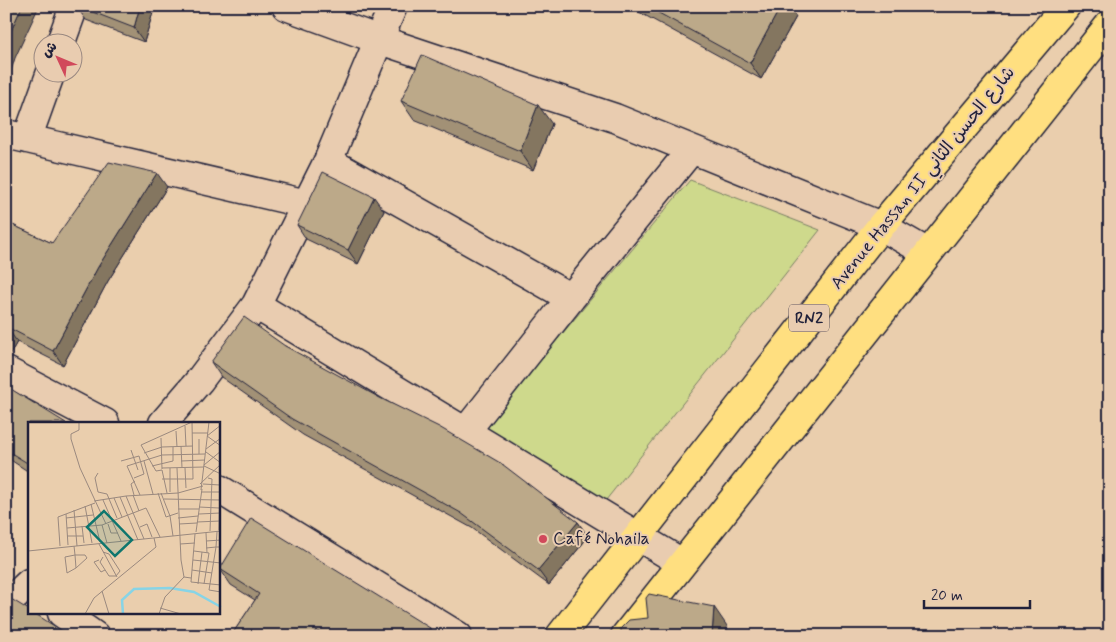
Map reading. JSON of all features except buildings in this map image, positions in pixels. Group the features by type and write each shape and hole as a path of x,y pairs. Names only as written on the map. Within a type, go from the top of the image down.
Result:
{"main road":[{"name":"Avenue Hassan II شارع الحسن الثاني","path":"560,636 881,226 1066,6"},
{"path":"625,636 1110,24"}],"street":[{"path":"65,32 74,6"},
{"path":"286,6 377,40 615,118 881,226 928,253"},
{"path":"164,422 199,381 256,305 328,161 377,40 393,6"},
{"path":"46,82 17,137 307,204"},
{"path":"466,431 691,150"},
{"path":"328,161 571,298"},
{"path":"256,305 682,563"},
{"path":"6,371 103,422"},
{"path":"220,490 458,636"},
{"path":"63,614 95,636"}],"green space":[{"path":"690,180 820,230 606,500 483,429"}],"place":[{"name":"Café Nohaila","path":"543,539"}]}
